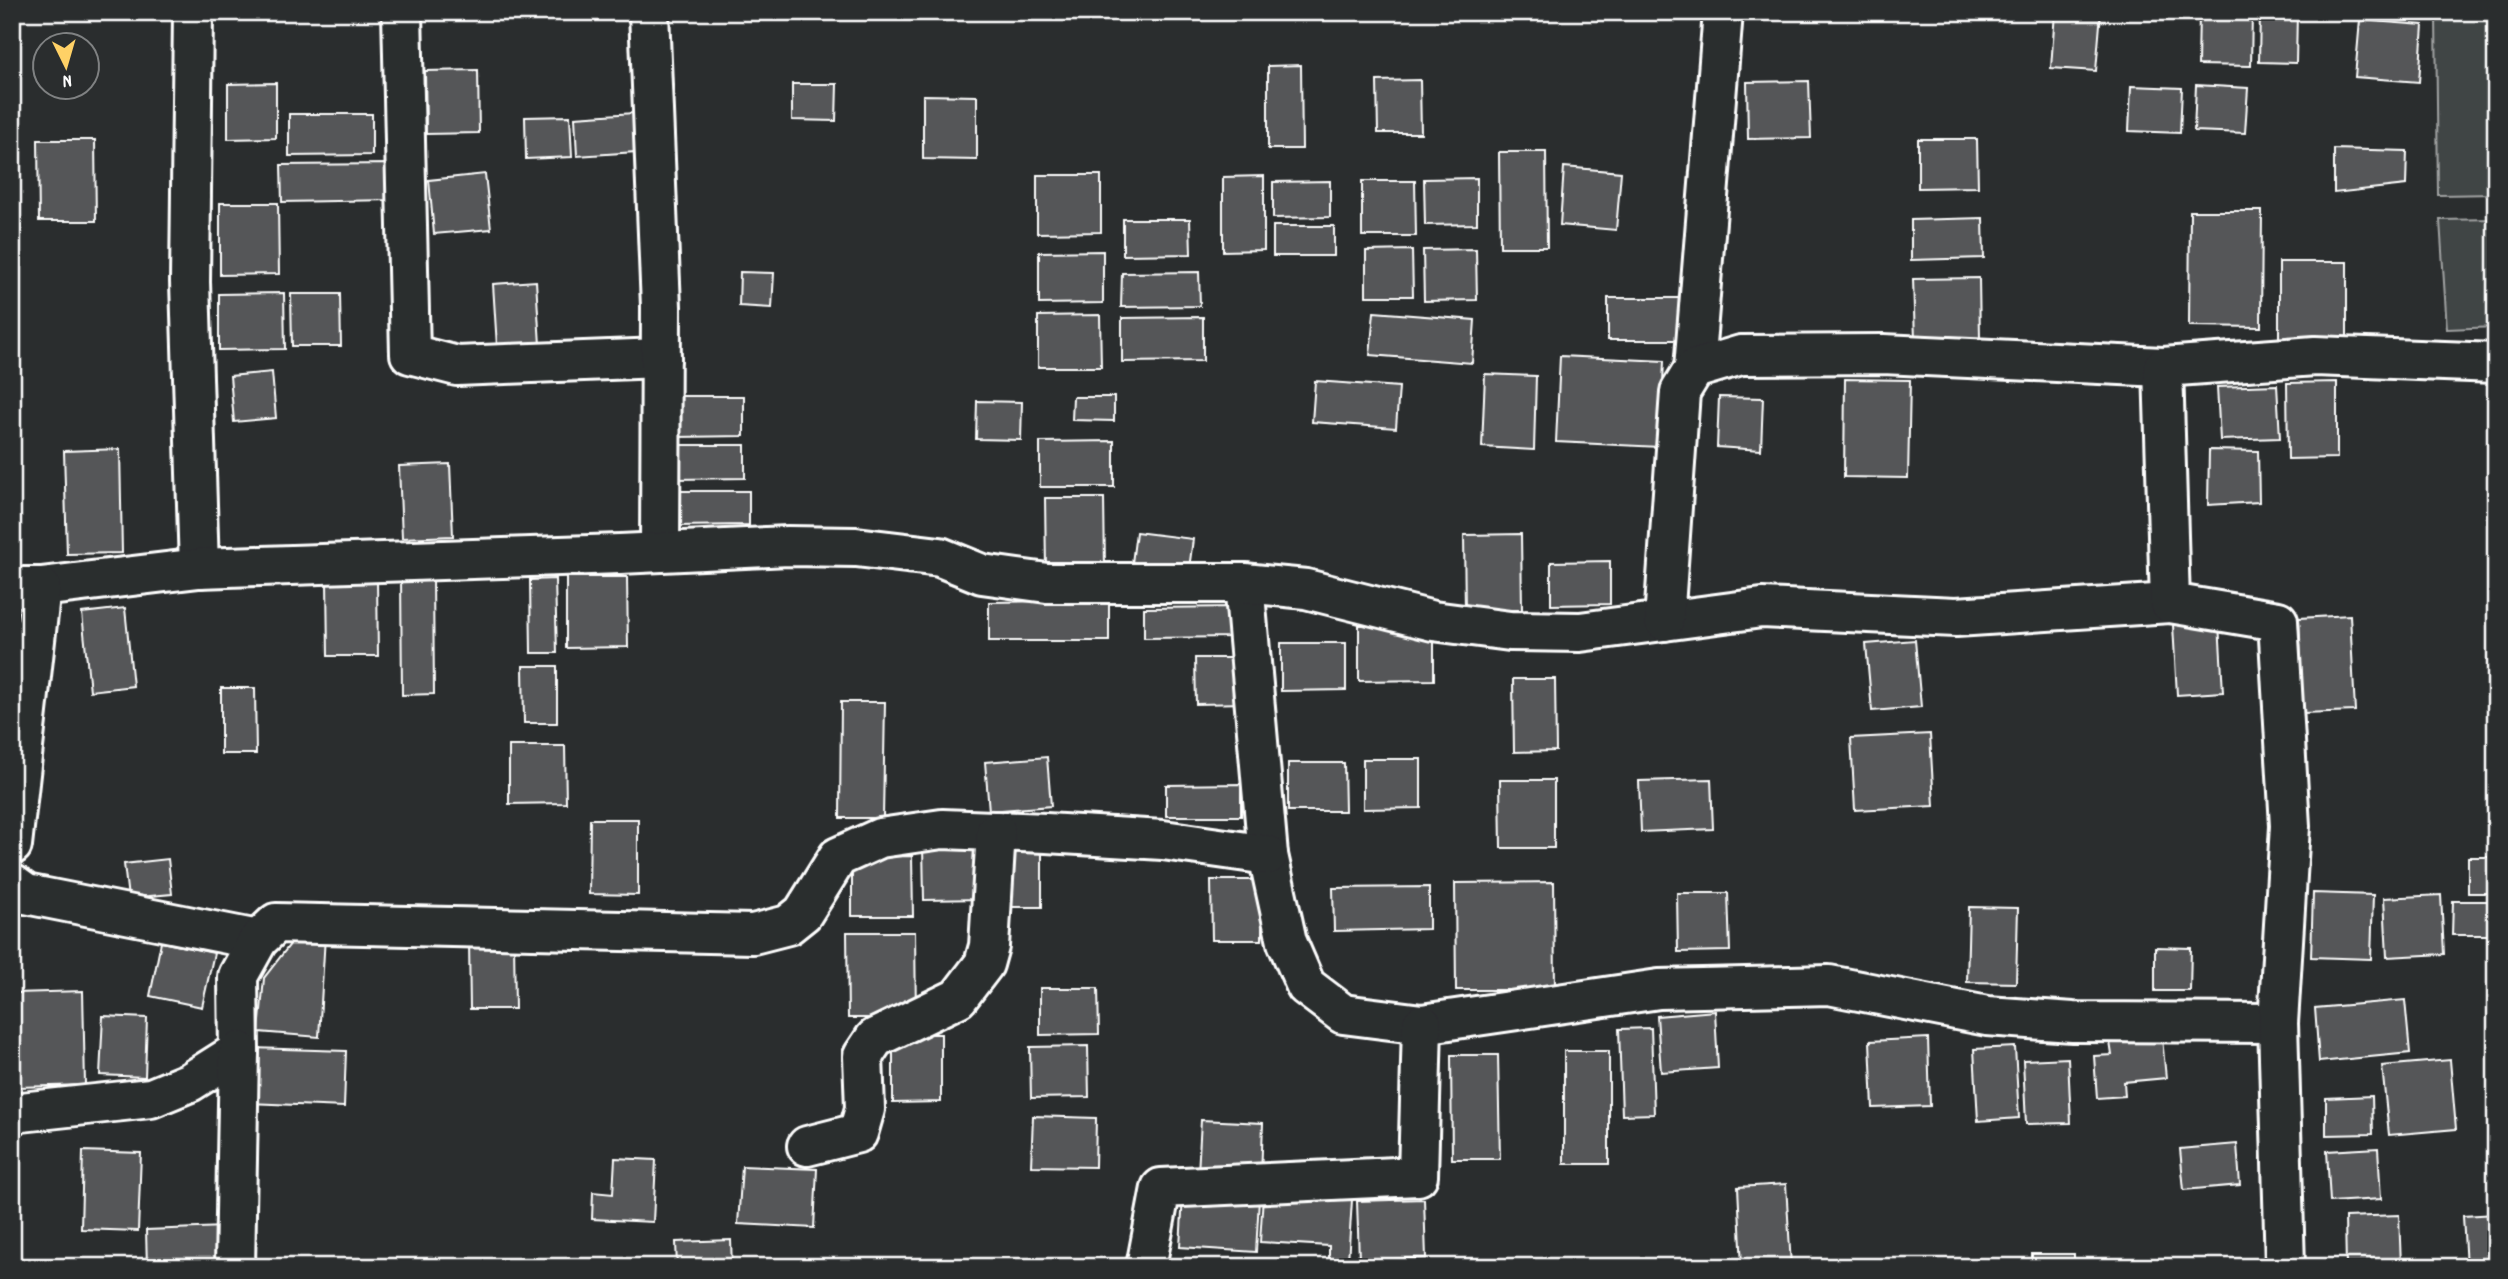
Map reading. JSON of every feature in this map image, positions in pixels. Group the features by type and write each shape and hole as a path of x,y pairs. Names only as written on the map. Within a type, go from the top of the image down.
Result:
{"street":[{"path":"194,12 190,282 199,568"},
{"path":"402,12 410,354 457,366 661,358"},
{"path":"649,12 662,307 660,552"},
{"path":"1664,621 1680,392 1694,369 1723,12"},
{"path":"1694,369 1741,355 1883,354 2163,367 2315,356 2496,363"},
{"path":"2163,367 2170,603"},
{"path":"12,845 27,587 199,568 788,546 856,547 940,557 982,573 1047,583 1244,583 1306,589 1433,621 1510,631 1580,632 1762,608 1956,617 2170,603 2277,621 2290,826 2278,1023 2285,1267"},
{"path":"1244,583 1268,855 1287,942 1306,986 1343,1014 1422,1024 1659,989 1829,985 1987,1016 2073,1022 2278,1023"},
{"path":"235,1267 238,976 258,940 276,923 753,934 788,925 803,913 838,857 880,838 942,829 1163,840 1268,855"},
{"path":"807,1146 858,1133 865,1109 863,1056 875,1038 958,998 984,964 989,946 996,831"},
{"path":"12,884 26,894 258,940"},
{"path":"1146,1267 1161,1188 1418,1176 1422,1024"},
{"path":"12,1113 151,1098 190,1082 239,1051"}],"shaded area":[{"path":"2436,12 2496,12 2496,194 2438,195"},
{"path":"2496,219 2496,327 2447,329 2440,220"}],"building":[{"path":"2055,12 2101,12 2096,71 2051,68"},
{"path":"2199,12 2252,12 2251,66 2198,65"},
{"path":"2260,12 2297,12 2296,63 2259,62"},
{"path":"2360,20 2423,25 2419,82 2355,77"},
{"path":"1301,65 1302,149 1268,149 1268,66"},
{"path":"478,70 479,133 426,134 425,71"},
{"path":"1420,80 1421,133 1378,133 1377,81"},
{"path":"1809,81 1811,138 1748,139 1747,82"},
{"path":"276,83 276,138 228,139 228,84"},
{"path":"792,84 837,84 836,121 792,120"},
{"path":"2196,85 2248,88 2245,133 2194,131"},
{"path":"2131,86 2182,88 2180,133 2129,131"},
{"path":"923,95 977,96 977,160 923,159"},
{"path":"12,99 18,99 19,132 12,132"},
{"path":"634,113 636,152 577,156 575,117"},
{"path":"289,114 372,114 372,155 289,156"},
{"path":"570,116 572,157 526,159 525,117"},
{"path":"1918,139 1977,139 1978,187 1918,188"},
{"path":"38,140 95,140 96,221 39,221"},
{"path":"2334,149 2407,151 2406,185 2334,193"},
{"path":"1499,152 1546,152 1547,247 1500,247"},
{"path":"392,164 392,200 282,202 281,165"},
{"path":"1564,167 1621,172 1616,230 1560,225"},
{"path":"485,174 491,229 434,234 429,180"},
{"path":"1037,175 1101,175 1101,232 1037,233"},
{"path":"1264,176 1264,250 1223,251 1223,177"},
{"path":"1477,178 1477,224 1425,225 1424,179"},
{"path":"1330,181 1330,217 1273,218 1273,182"},
{"path":"1362,181 1415,181 1416,236 1362,236"},
{"path":"220,203 278,203 279,274 220,275"},
{"path":"2190,211 2262,211 2261,327 2189,326"},
{"path":"1983,218 1984,258 1911,260 1911,220"},
{"path":"1123,219 1190,219 1191,254 1123,255"},
{"path":"1273,226 1334,226 1334,256 1273,256"},
{"path":"1476,249 1477,300 1424,301 1423,250"},
{"path":"1412,250 1413,296 1366,296 1366,251"},
{"path":"1103,251 1103,303 1039,304 1039,252"},
{"path":"2279,262 2347,262 2347,338 2279,338"},
{"path":"740,272 774,273 772,308 739,306"},
{"path":"1199,272 1200,306 1121,307 1122,273"},
{"path":"1979,278 1980,339 1915,340 1913,279"},
{"path":"536,281 540,345 497,347 493,284"},
{"path":"284,293 285,349 219,350 219,294"},
{"path":"291,294 340,294 341,346 292,346"},
{"path":"1608,298 1693,298 1692,340 1608,340"},
{"path":"1374,312 1475,320 1472,363 1370,355"},
{"path":"1100,315 1101,367 1038,367 1038,316"},
{"path":"1203,317 1203,361 1122,362 1122,318"},
{"path":"1560,356 1664,361 1660,447 1556,442"},
{"path":"272,372 276,418 234,422 230,376"},
{"path":"1485,374 1536,376 1534,450 1482,447"},
{"path":"1845,379 1910,380 1908,478 1844,477"},
{"path":"1315,381 1399,387 1396,428 1312,422"},
{"path":"2337,382 2337,458 2288,459 2287,383"},
{"path":"2277,385 2280,438 2220,440 2217,387"},
{"path":"677,396 744,396 744,436 677,437"},
{"path":"1073,397 1114,397 1114,421 1072,420"},
{"path":"1719,397 1763,398 1761,450 1717,447"},
{"path":"977,401 1022,402 1021,440 976,439"},
{"path":"1114,441 1114,487 1040,487 1040,442"},
{"path":"675,445 745,445 745,478 676,479"},
{"path":"120,449 122,553 67,554 64,451"},
{"path":"2209,450 2258,451 2259,502 2208,505"},
{"path":"450,464 453,536 402,538 399,466"},
{"path":"674,491 749,491 749,525 675,526"},
{"path":"1045,498 1104,498 1105,568 1046,569"},
{"path":"1136,532 1193,539 1189,569 1132,563"},
{"path":"1521,534 1522,610 1465,610 1464,535"},
{"path":"1610,561 1610,604 1551,605 1551,562"},
{"path":"401,576 433,576 434,694 402,695"},
{"path":"566,577 627,577 628,647 566,648"},
{"path":"555,579 557,653 531,653 530,580"},
{"path":"377,580 378,656 328,656 327,581"},
{"path":"1109,600 1109,641 989,641 989,602"},
{"path":"1237,607 1236,637 1144,638 1144,608"},
{"path":"125,608 133,686 90,691 82,613"},
{"path":"2350,615 2355,711 2303,713 2299,618"},
{"path":"2219,623 2223,692 2177,695 2173,625"},
{"path":"1434,624 1434,680 1359,681 1359,625"},
{"path":"1915,640 1921,707 1872,711 1866,644"},
{"path":"1281,643 1346,643 1346,690 1281,691"},
{"path":"1195,658 1246,658 1247,703 1196,704"},
{"path":"523,666 557,666 557,723 524,723"},
{"path":"1513,679 1555,679 1556,751 1514,752"},
{"path":"221,688 255,688 256,754 221,754"},
{"path":"841,702 885,702 883,818 840,818"},
{"path":"1930,734 1934,806 1855,810 1851,738"},
{"path":"509,746 565,746 566,803 509,804"},
{"path":"1047,757 1051,806 989,811 985,762"},
{"path":"1363,759 1421,759 1421,808 1363,809"},
{"path":"1288,763 1344,763 1345,811 1288,811"},
{"path":"1711,779 1713,829 1641,832 1639,781"},
{"path":"1500,780 1554,780 1554,848 1501,848"},
{"path":"1241,784 1241,816 1166,816 1166,785"},
{"path":"590,819 638,819 638,895 589,894"},
{"path":"982,844 983,899 924,900 923,845"},
{"path":"1001,846 1042,846 1042,907 1001,907"},
{"path":"912,856 913,916 852,916 852,857"},
{"path":"2468,857 2496,857 2496,893 2468,893"},
{"path":"168,859 172,894 128,898 124,864"},
{"path":"1211,880 1262,880 1262,940 1212,940"},
{"path":"1554,882 1555,990 1456,990 1455,883"},
{"path":"1429,887 1429,929 1334,931 1333,888"},
{"path":"1677,893 1728,893 1730,951 1678,952"},
{"path":"2313,893 2373,895 2371,959 2311,957"},
{"path":"2441,895 2444,954 2387,957 2384,898"},
{"path":"2453,901 2496,901 2496,935 2452,935"},
{"path":"1969,907 2018,908 2016,983 1967,982"},
{"path":"847,932 915,932 916,1018 848,1018"},
{"path":"325,936 319,1037 259,1032 264,978 295,938"},
{"path":"469,941 514,941 515,1009 470,1009"},
{"path":"161,942 214,953 202,1007 150,996"},
{"path":"2155,947 2191,948 2190,991 2155,991"},
{"path":"1040,988 1098,988 1099,1034 1040,1035"},
{"path":"83,991 85,1085 18,1087 15,993"},
{"path":"2405,1000 2410,1053 2319,1062 2315,1008"},
{"path":"1715,1011 1718,1068 1661,1072 1657,1016"},
{"path":"103,1016 147,1018 145,1077 100,1075"},
{"path":"1651,1028 1654,1114 1622,1115 1619,1029"},
{"path":"893,1034 941,1034 941,1102 893,1103"},
{"path":"1928,1038 1930,1106 1873,1108 1870,1041"},
{"path":"2162,1038 2166,1078 2124,1082 2125,1096 2097,1098 2094,1056 2112,1055 2110,1042"},
{"path":"1088,1046 1089,1097 1031,1098 1030,1047"},
{"path":"2015,1047 2019,1118 1978,1121 1974,1049"},
{"path":"252,1048 346,1051 344,1107 249,1103"},
{"path":"1564,1051 1609,1051 1609,1164 1564,1164"},
{"path":"1451,1055 1498,1055 1500,1159 1452,1159"},
{"path":"2068,1058 2071,1123 2026,1124 2023,1060"},
{"path":"2450,1060 2456,1129 2389,1135 2382,1066"},
{"path":"2372,1096 2373,1134 2326,1135 2326,1098"},
{"path":"1033,1116 1096,1118 1095,1167 1031,1166"},
{"path":"1201,1120 1263,1123 1261,1177 1198,1173"},
{"path":"2237,1144 2240,1185 2184,1190 2180,1149"},
{"path":"2378,1148 2381,1199 2330,1202 2327,1151"},
{"path":"83,1151 141,1153 138,1231 81,1229"},
{"path":"615,1158 656,1160 653,1222 592,1219 593,1192 613,1194"},
{"path":"742,1166 817,1169 814,1228 738,1224"},
{"path":"1786,1184 1791,1266 1742,1267 1738,1187"},
{"path":"1183,1195 1259,1199 1256,1252 1180,1247"},
{"path":"1263,1195 1352,1200 1348,1261 1329,1260 1329,1246 1260,1242"},
{"path":"1424,1199 1426,1258 1359,1260 1357,1201"},
{"path":"2496,1214 2496,1267 2466,1267 2463,1216"},
{"path":"2399,1215 2401,1265 2346,1267 2345,1217"},
{"path":"224,1227 226,1267 147,1267 146,1230"},
{"path":"731,1240 732,1267 677,1267 676,1242"},
{"path":"2032,1254 2074,1254 2074,1267 2032,1267"}]}
